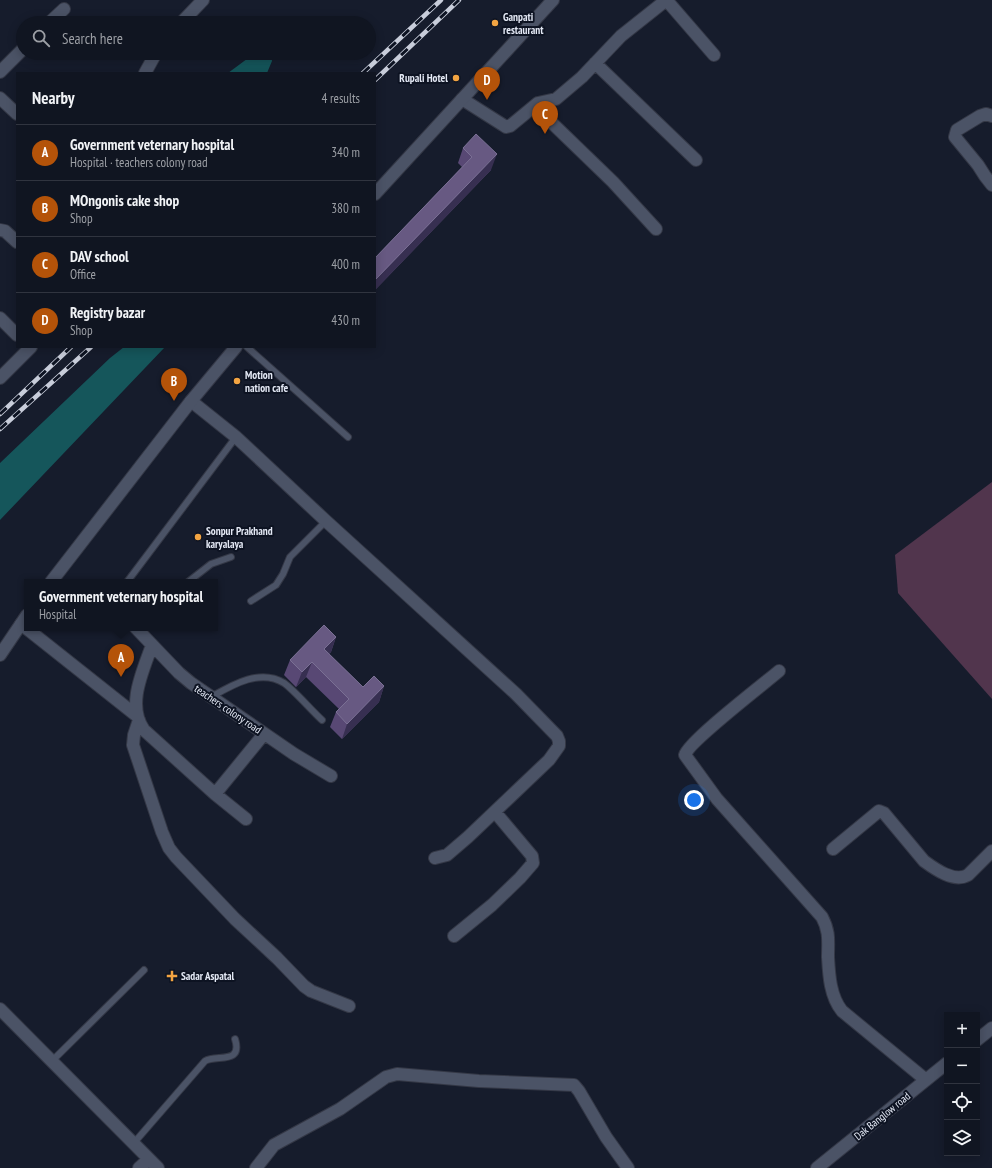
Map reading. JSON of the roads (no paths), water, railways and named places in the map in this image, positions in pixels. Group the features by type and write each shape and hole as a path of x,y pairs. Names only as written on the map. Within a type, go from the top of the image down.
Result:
{"street":[{"path":"188,16 203,0"},
{"path":"376,193 554,0"},
{"path":"462,99 506,127 514,124 538,103 556,99 582,77 621,36 665,1 669,3 714,55"},
{"path":"56,16 64,9"},
{"path":"0,72 16,56"},
{"path":"146,72 152,60"},
{"path":"595,63 696,160"},
{"path":"0,98 16,113"},
{"path":"538,103 553,124 612,182 656,229"},
{"path":"992,116 986,114 980,116 957,130 955,137 992,185"},
{"path":"0,230 5,232 16,241"},
{"path":"0,318 16,334"},
{"path":"0,378 29,348"},
{"path":"53,579 191,400 235,348"},
{"path":"191,400 236,436 326,521 516,694 557,736 560,746 557,751 468,837 447,855 435,858"},
{"path":"0,655 24,619"},
{"path":"38,631 138,718 144,730 215,794 246,819"},
{"name":"teachers colony road","path":"139,631 191,684 264,734 331,776"},
{"path":"152,645 140,680 136,698 138,718 133,745 162,832 172,853 235,919 277,958 304,986 311,991 349,1006"},
{"path":"780,671 708,731 687,750 685,754 717,799 822,917 828,933 828,957 833,996 839,1007 848,1017 926,1080"},
{"path":"215,794 264,734"},
{"path":"833,849 879,811 884,813 924,861 946,874 958,878 964,878 992,851"},
{"path":"454,936 492,905 534,863 532,856 495,812"},
{"path":"0,1009 158,1168"},
{"path":"980,1038 992,1028"},
{"name":"Dak Banglow road","path":"817,1168 944,1065"},
{"path":"256,1168 274,1145 340,1108 386,1077 397,1074 479,1082 574,1085 606,1137 628,1168"},
{"path":"138,1168 149,1159"}],"lane":[{"path":"248,348 348,437"},
{"path":"130,579 236,436"},
{"path":"251,601 276,584 283,574 290,557 326,521"},
{"path":"192,579 211,564 230,556"},
{"path":"211,697 224,689 255,677 269,677 277,679 285,684 322,720"},
{"path":"52,1060 144,970"},
{"path":"133,1144 205,1061 209,1059 225,1058 233,1054 237,1048 236,1038"}],"railway":[{"path":"364,72 441,0"},
{"path":"376,79 459,0"},
{"path":"0,414 70,348"},
{"path":"0,429 90,348"}],"place":[{"name":"Ganpati restaurant","path":"495,23"},
{"name":"Rupali Hotel","path":"456,78"},
{"name":"Registry bazar","path":"487,100"},
{"name":"DAV school","path":"545,134"},
{"name":"Motion nation cafe","path":"237,381"},
{"name":"MOngonis cake shop","path":"174,401"},
{"name":"Sonpur Prakhand karyalaya","path":"198,537"},
{"name":"Government veternary hospital","path":"121,677"},
{"name":"Sadar Aspatal","path":"172,976"}]}
